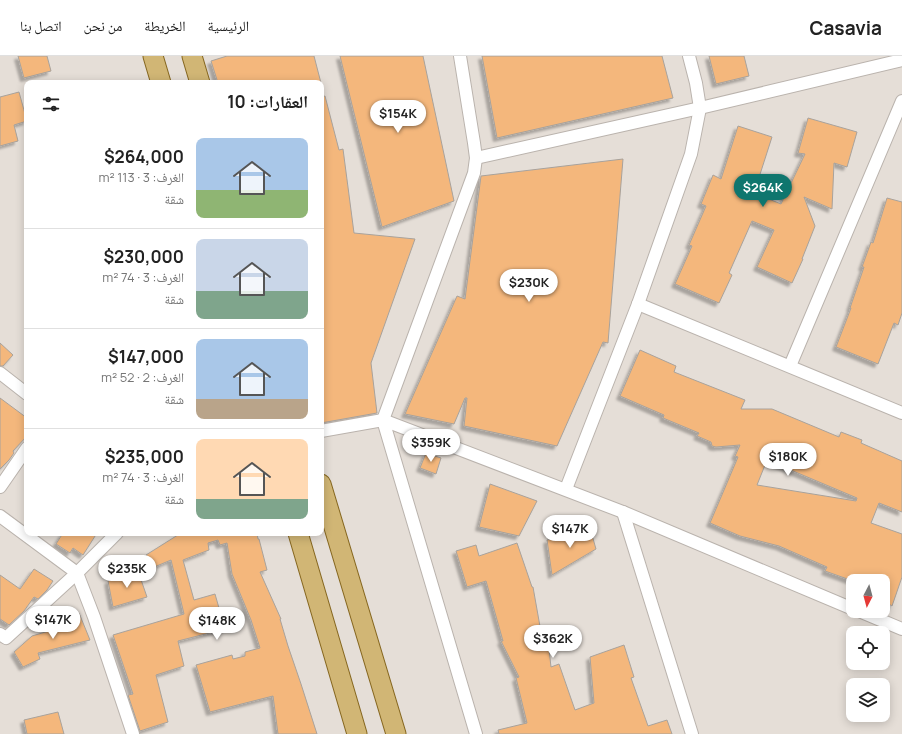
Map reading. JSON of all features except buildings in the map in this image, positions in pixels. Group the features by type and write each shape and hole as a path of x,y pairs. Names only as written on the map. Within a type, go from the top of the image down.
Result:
{"main road":[{"path":"153,56 160,80"},
{"path":"192,56 199,80"},
{"path":"324,494 396,734"},
{"path":"299,536 357,734"}],"street":[{"path":"460,56 476,158 474,173 383,420 476,734"},
{"path":"566,489 638,304 691,154 700,108 696,82 689,56"},
{"path":"476,158 700,108 902,60"},
{"path":"790,366 902,101"},
{"path":"638,304 902,413"},
{"path":"0,373 24,392"},
{"path":"324,430 383,420 566,489 846,606"},
{"path":"0,488 24,452"},
{"path":"623,512 692,734"},
{"path":"0,516 24,534"},
{"path":"27,536 78,573 133,734"},
{"path":"2,638 78,573 114,536"},
{"path":"876,618 902,629"}]}
